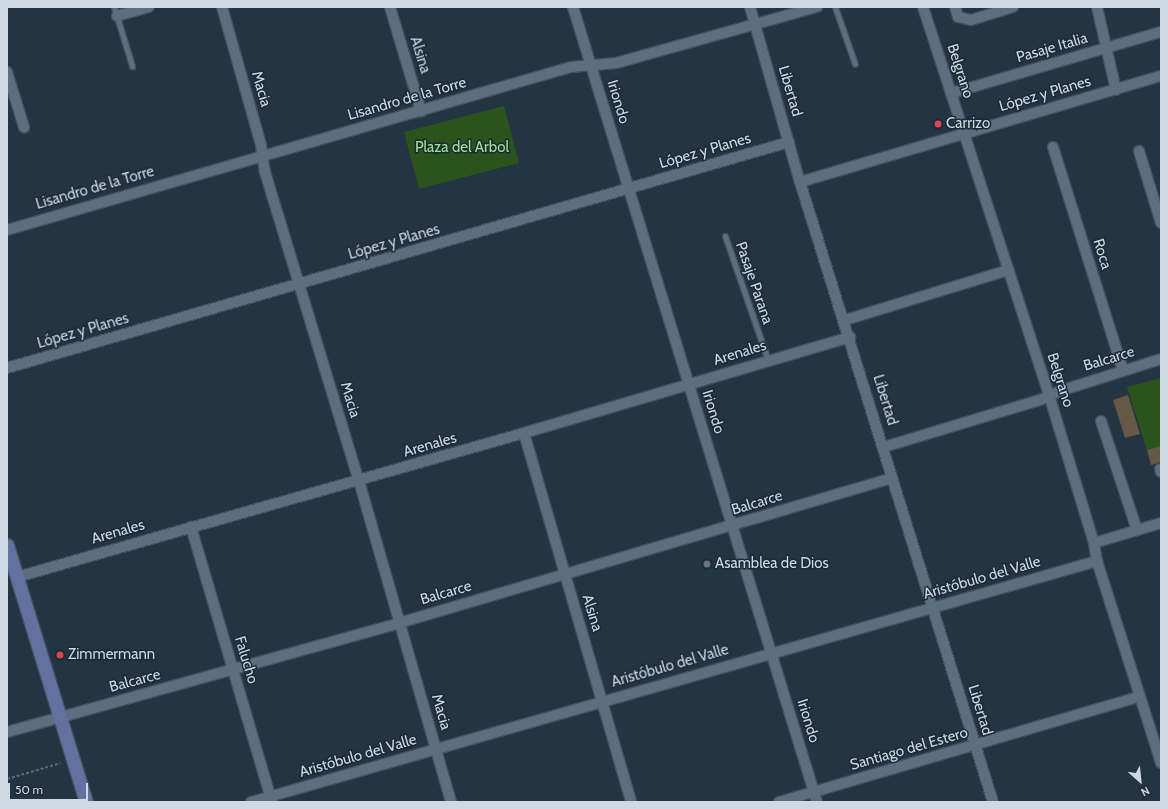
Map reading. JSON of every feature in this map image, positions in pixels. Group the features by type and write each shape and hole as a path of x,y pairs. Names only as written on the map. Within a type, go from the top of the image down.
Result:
{"street":[{"path":"116,12 150,7"},
{"name":"Macia","path":"222,7 262,155 265,172 359,481 451,802"},
{"name":"Alsina","path":"390,7 421,111"},
{"name":"Iriondo","path":"573,7 817,802"},
{"name":"Libertad","path":"750,7 800,182 850,336 892,478 993,802"},
{"name":"Lisandro de la Torre","path":"7,230 262,155 590,64 616,63 817,7"},
{"name":"Belgrano","path":"923,7 952,92 1049,395 1094,543 1097,561 1161,763"},
{"path":"955,7 958,17 963,20 1013,7"},
{"path":"1097,7 1108,48 1116,90"},
{"name":"Pasaje Italia","path":"952,92 1161,32"},
{"path":"7,72 24,127"},
{"name":"López y Planes","path":"800,182 1161,76"},
{"name":"López y Planes","path":"7,368 300,285 788,142"},
{"name":"Roca","path":"1053,147 1123,370"},
{"path":"1139,151 1161,223"},
{"path":"845,320 1009,270"},
{"name":"Arenales","path":"17,577 359,481 850,336"},
{"name":"Balcarce","path":"884,447 1161,359"},
{"path":"1101,421 1137,530"},
{"name":"Alsina","path":"524,433 631,802"},
{"name":"Balcarce","path":"7,732 233,670 732,526 892,478"},
{"path":"1094,543 1161,524"},
{"name":"Falucho","path":"191,527 272,799"},
{"path":"7,545 86,802"},
{"name":"Aristóbulo del Valle","path":"251,802 272,799 436,749 1097,561"},
{"name":"Santiago del Estero","path":"779,802 1139,697"}],"lane":[{"path":"835,7 855,64"},
{"path":"116,12 132,66"},
{"name":"Pasaje Parana","path":"725,236 768,360"}],"path":[{"path":"7,779 73,759"}],"green space":[{"name":"Plaza del Arbol","path":"504,106 519,163 419,189 404,132"},
{"path":"1161,378 1161,446 1147,450 1127,387"}],"building":[{"path":"1128,395 1140,434 1125,438 1113,400"},
{"path":"1161,446 1161,462 1151,465 1147,450"}],"place":[{"name":"Carrizo","path":"938,124"},
{"name":"Asamblea de Dios","path":"707,564"},
{"name":"Zimmermann","path":"60,655"}]}
